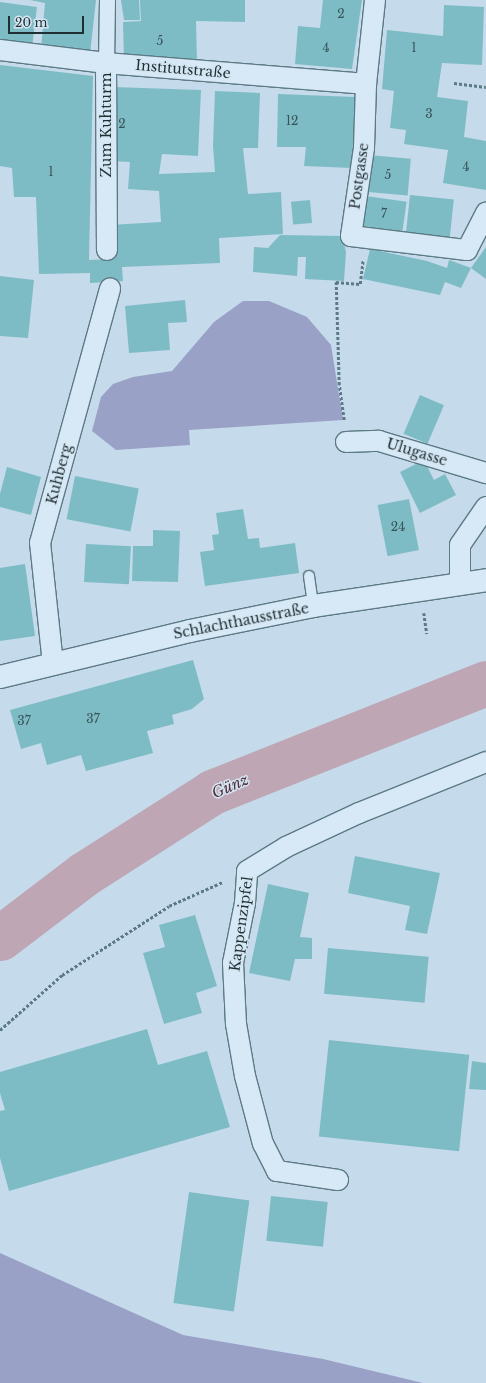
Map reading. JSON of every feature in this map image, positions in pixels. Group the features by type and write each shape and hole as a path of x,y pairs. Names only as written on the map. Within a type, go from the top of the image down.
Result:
{"main road":[{"name":"Schlachthausstraße","path":"0,677 190,631 313,606 460,582 486,580"}],"street":[{"name":"Zum Kuhturm","path":"107,0 105,154 107,250"},
{"name":"Postgasse","path":"375,0 366,84 364,148 351,236 467,250 486,213"},
{"name":"Institutstraße","path":"0,50 106,63 366,84"},
{"name":"Kuhberg","path":"53,664 40,543 110,288"},
{"name":"Ulugasse","path":"346,442 379,441 486,473"},
{"path":"460,582 460,546 486,507"},
{"name":"Kappenzipfel","path":"338,1180 276,1171 263,1144 245,1076 236,1024 233,970 245,903 247,871 286,848 359,813 486,762"}],"lane":[{"path":"309,576 313,606"}],"path":[{"path":"454,83 486,87"},
{"path":"346,442 339,385 336,282 360,284 365,238"},
{"path":"426,622 428,634"},
{"path":"0,1030 62,975 89,957 169,906 247,871"}],"shaded area":[{"path":"243,301 269,301 307,317 331,345 343,420 189,430 190,445 116,450 92,431 101,397 113,384 133,377 172,371 214,322"},
{"path":"0,1253 183,1335 323,1359 423,1383 0,1383"}],"building":[{"path":"30,0 96,0 90,54 41,49 45,3"},
{"path":"121,0 139,0 140,20 124,20"},
{"path":"140,0 245,0 245,22 196,21 197,62 124,59 123,22 141,21"},
{"path":"323,0 362,0 352,69 295,64 298,26 320,28"},
{"path":"0,2 37,7 32,48 0,44"},
{"path":"444,5 484,7 482,65 442,63 437,97 468,101 464,137 486,141 486,190 443,183 448,150 404,144 406,130 390,128 394,91 382,89 387,30 443,36"},
{"path":"0,65 93,76 89,260 112,259 110,225 161,222 159,191 128,189 130,162 111,161 113,87 201,90 198,156 162,154 159,174 215,172 213,146 215,91 260,93 258,148 243,148 248,194 281,192 283,234 219,238 220,263 122,267 123,281 90,283 90,273 39,274 36,197 14,197 12,168 0,166"},
{"path":"278,94 355,97 352,168 304,166 306,147 277,147"},
{"path":"369,155 411,159 408,196 366,192"},
{"path":"410,195 454,200 450,237 406,233"},
{"path":"366,196 407,202 402,231 362,226"},
{"path":"310,200 312,223 293,225 291,202"},
{"path":"280,235 342,236 346,252 344,281 305,279 306,257 298,257 297,276 253,272 254,247 268,248"},
{"path":"486,247 486,279 471,268"},
{"path":"370,249 427,261 447,268 449,260 471,268 461,288 445,282 440,295 363,279"},
{"path":"0,276 34,280 28,338 0,336"},
{"path":"185,300 187,322 168,323 170,350 129,353 125,306"},
{"path":"420,395 444,405 428,444 404,434"},
{"path":"424,460 434,480 445,474 456,495 420,513 400,472"},
{"path":"7,467 41,477 31,515 0,507 0,494"},
{"path":"75,476 139,488 130,532 67,519"},
{"path":"409,499 419,550 388,556 378,505"},
{"path":"243,509 248,539 259,538 260,548 295,543 299,573 205,586 200,552 214,550 212,535 219,534 216,513"},
{"path":"153,530 180,531 178,582 132,581 133,546 153,546"},
{"path":"86,544 131,546 129,584 84,582"},
{"path":"25,564 35,636 0,641 0,568"},
{"path":"193,660 204,699 192,709 172,715 174,724 147,731 153,753 86,771 81,755 47,765 41,743 21,749 10,710"},
{"path":"355,856 440,873 427,934 405,930 410,906 348,893"},
{"path":"268,884 309,893 300,937 312,938 312,959 295,959 290,981 249,973"},
{"path":"195,915 217,986 196,993 202,1013 164,1024 143,953 165,947 159,925"},
{"path":"328,948 429,957 425,1003 324,994"},
{"path":"147,1029 158,1065 207,1051 230,1127 9,1191 0,1158 0,1111 5,1110 0,1093 0,1072"},
{"path":"329,1040 469,1055 459,1151 319,1136"},
{"path":"472,1061 486,1063 486,1090 469,1089"},
{"path":"189,1192 249,1200 234,1311 173,1303"},
{"path":"271,1196 328,1202 323,1247 266,1241"}],"waterway":[{"name":"Günz","path":"0,938 84,874 212,792 486,683"}]}
